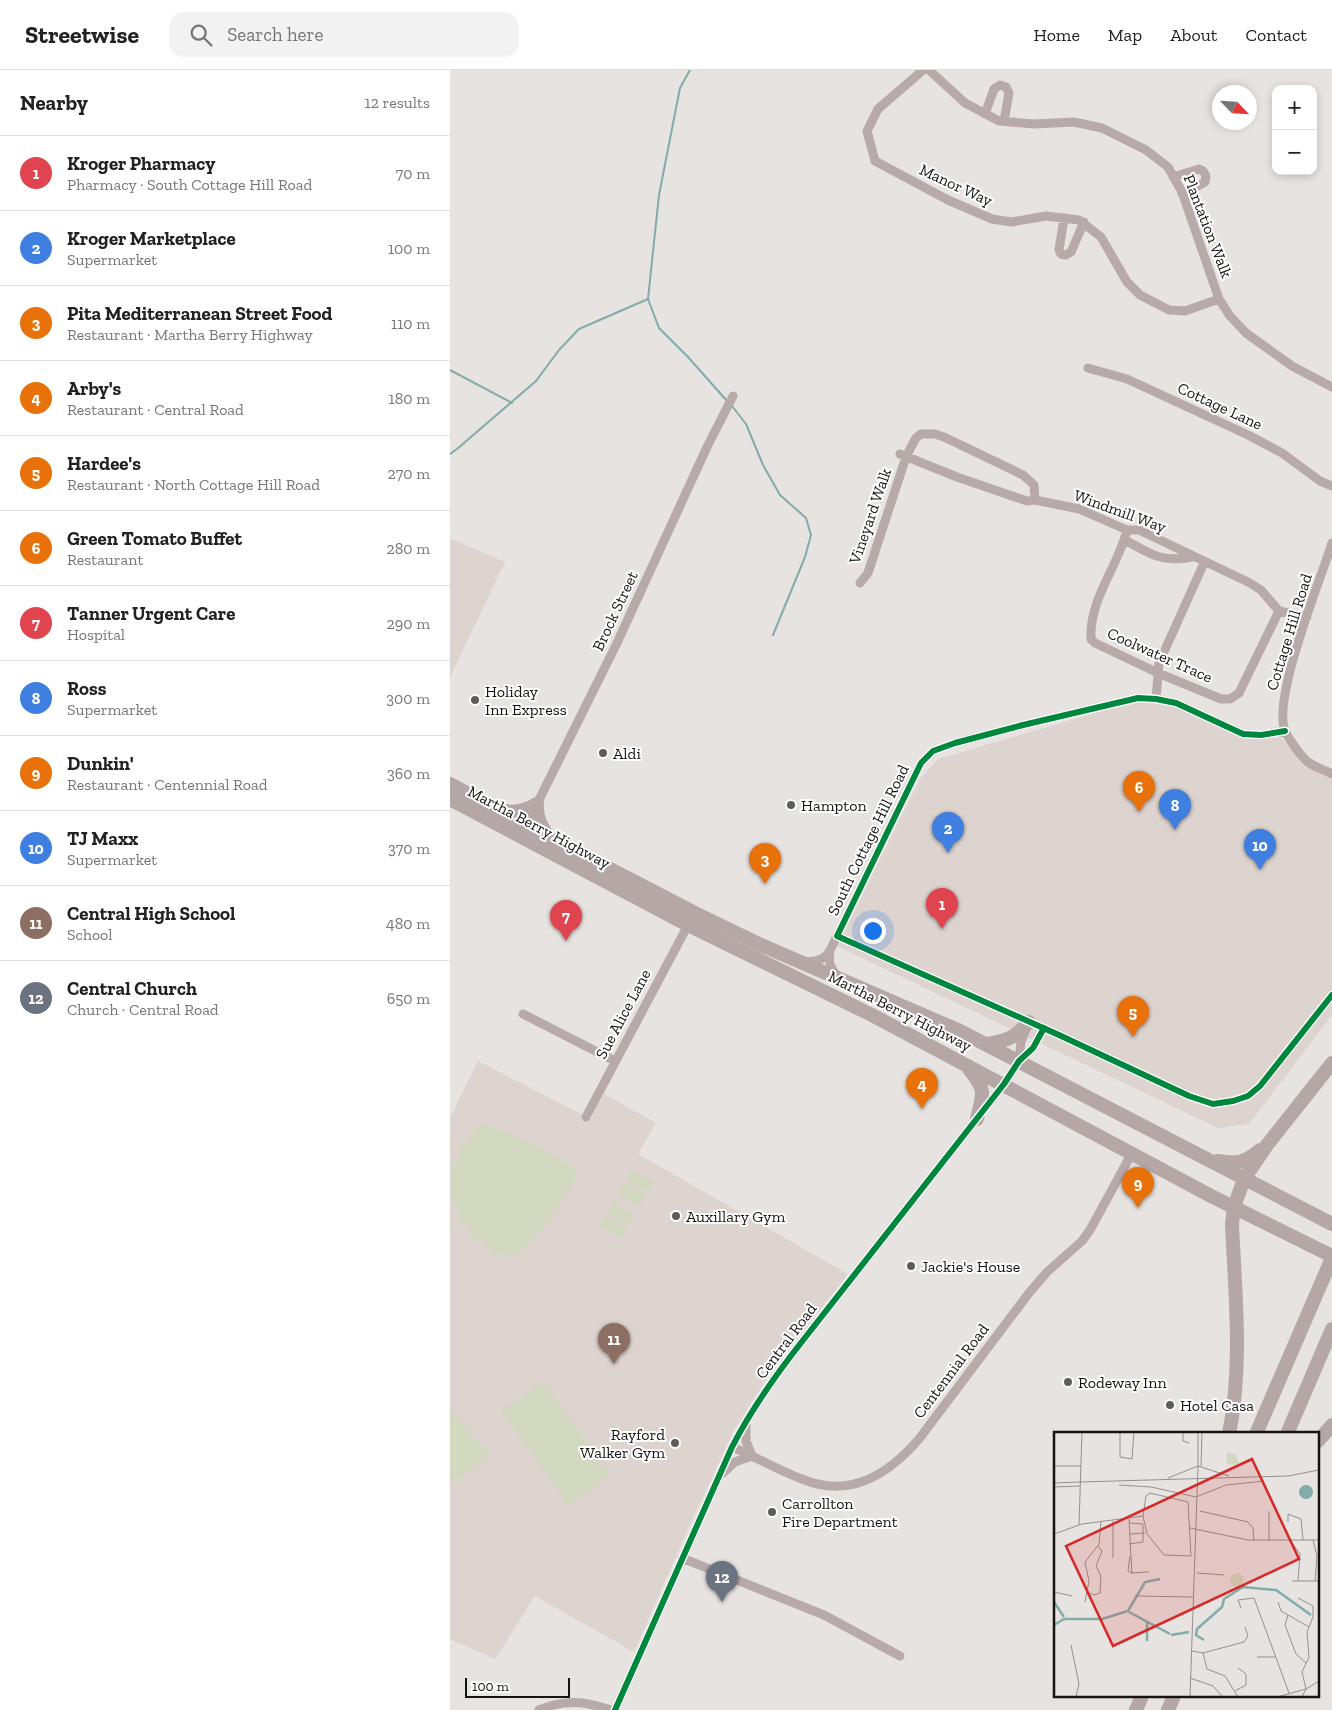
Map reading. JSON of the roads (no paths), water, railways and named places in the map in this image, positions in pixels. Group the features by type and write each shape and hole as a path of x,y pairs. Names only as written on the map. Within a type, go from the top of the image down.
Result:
{"highway":[{"name":"Martha Berry Highway","path":"450,784 498,810 524,832 549,838 692,919 761,945 939,1021 987,1044 1332,1224"},
{"name":"Martha Berry Highway","path":"450,799 524,832 692,919 965,1065 1332,1257"},
{"path":"498,810 520,812 538,804"},
{"path":"538,804 537,816 549,838"},
{"path":"987,1044 1006,1040 1017,1035 1029,1022"},
{"path":"1229,1432 1234,1399 1237,1349 1232,1224 1234,1207 1244,1179 1266,1145 1332,1063"},
{"path":"965,1065 982,1087 983,1094 977,1119"},
{"path":"1207,1159 1233,1163 1239,1162 1252,1157 1266,1145"},
{"path":"1257,1432 1332,1257"},
{"path":"1287,1432 1332,1329"},
{"path":"1319,1440 1332,1425"},
{"path":"1135,1710 1139,1698"},
{"path":"1168,1710 1173,1698"}],"street":[{"name":"Manor Way","path":"923,70 878,109 867,131 875,161 948,200 992,219 1012,222 1046,216 1084,222"},
{"name":"Plantation Walk","path":"929,70 965,103 999,121 1034,124 1074,122 1102,128 1146,150 1168,167 1182,194 1219,299 1230,316 1246,333 1292,366 1332,387"},
{"path":"985,114 994,89 1000,85 1006,87 1009,93 1004,121"},
{"path":"1173,177 1199,169 1206,176 1205,182 1182,194"},
{"path":"1064,218 1059,250 1061,254 1066,256 1071,252 1084,222 1101,237 1127,282 1140,295 1169,310 1177,311 1185,311 1219,299"},
{"name":"Cottage Lane","path":"1088,368 1127,379 1248,435 1282,453 1320,481 1332,486"},
{"name":"Brock Street","path":"524,832 617,643 707,447 733,396"},
{"path":"903,455 921,434 935,434 1023,476 1034,485 1036,500"},
{"name":"Windmill Way","path":"903,455 957,477 1027,501 1036,500 1079,510 1127,530 1139,530 1204,563 1248,582 1260,590 1279,610"},
{"name":"Vineyard Walk","path":"860,583 868,573 903,455"},
{"name":"Coolwater Trace","path":"1127,530 1125,540 1101,591 1090,630 1091,639 1105,648 1158,673 1221,699 1230,699 1239,693 1279,610"},
{"name":"Windmill Way","path":"1125,540 1160,558 1174,560 1192,557"},
{"name":"Cottage Hill Road","path":"1285,731 1283,715 1284,692 1306,617 1332,543"},
{"path":"1156,699 1159,663 1204,563"},
{"path":"1279,610 1306,617"},
{"name":"South Cottage Hill Road","path":"1285,731 1261,735 1243,734 1176,703 1138,698 1023,725 933,750 921,763 837,936 1044,1028 1189,1096 1213,1104 1233,1102 1248,1096 1260,1086 1332,995"},
{"path":"1285,731 1307,761 1332,774"},
{"name":"Sue Alice Lane","path":"586,1117 692,919"},
{"path":"802,962 823,960 837,936"},
{"path":"830,950 828,962 839,978"},
{"path":"523,1014 615,1061"},
{"name":"Central Road","path":"1019,1061 1021,1042 1029,1022"},
{"name":"Central Road","path":"615,1710 732,1447 773,1378 977,1119 1019,1061 1033,1048 1044,1028"},
{"name":"Centennial Road","path":"732,1447 803,1480 828,1486 854,1484 873,1478 897,1462 919,1439 1046,1272 1082,1240 1090,1230 1132,1153"},
{"path":"718,1477 735,1462 752,1456 746,1441 746,1421"},
{"path":"682,1558 824,1615 900,1656"},
{"path":"539,1710 552,1705 579,1701 611,1710"}],"waterway":[{"path":"690,70 680,88 659,195 648,299 659,328 727,401"},
{"path":"450,454 536,381 559,350 579,329 648,299"},
{"path":"450,370 512,403"},
{"path":"732,406 746,424 763,465 780,495 806,518 811,535 805,557 773,635"}],"place":[{"name":"Holiday Inn Express","path":"475,700"},
{"name":"Aldi","path":"603,753"},
{"name":"Hampton","path":"791,805"},
{"name":"Green Tomato Buffet","path":"1139,812"},
{"name":"Ross","path":"1175,830"},
{"name":"Kroger Marketplace","path":"948,853"},
{"name":"TJ Maxx","path":"1260,870"},
{"name":"Pita Mediterranean Street Food","path":"765,884"},
{"name":"Kroger Pharmacy","path":"942,929"},
{"name":"Tanner Urgent Care","path":"566,941"},
{"name":"Hardee's","path":"1133,1037"},
{"name":"Arby's","path":"922,1109"},
{"name":"Dunkin'","path":"1138,1208"},
{"name":"Auxillary Gym","path":"676,1216"},
{"name":"Jackie's House","path":"911,1266"},
{"name":"Central High School","path":"614,1364"},
{"name":"Rodeway Inn","path":"1068,1382"},
{"name":"Hotel Casa","path":"1170,1405"},
{"name":"Rayford Walker Gym","path":"675,1443"},
{"name":"Carrollton Fire Department","path":"772,1512"},
{"name":"Central Church","path":"722,1602"}]}
